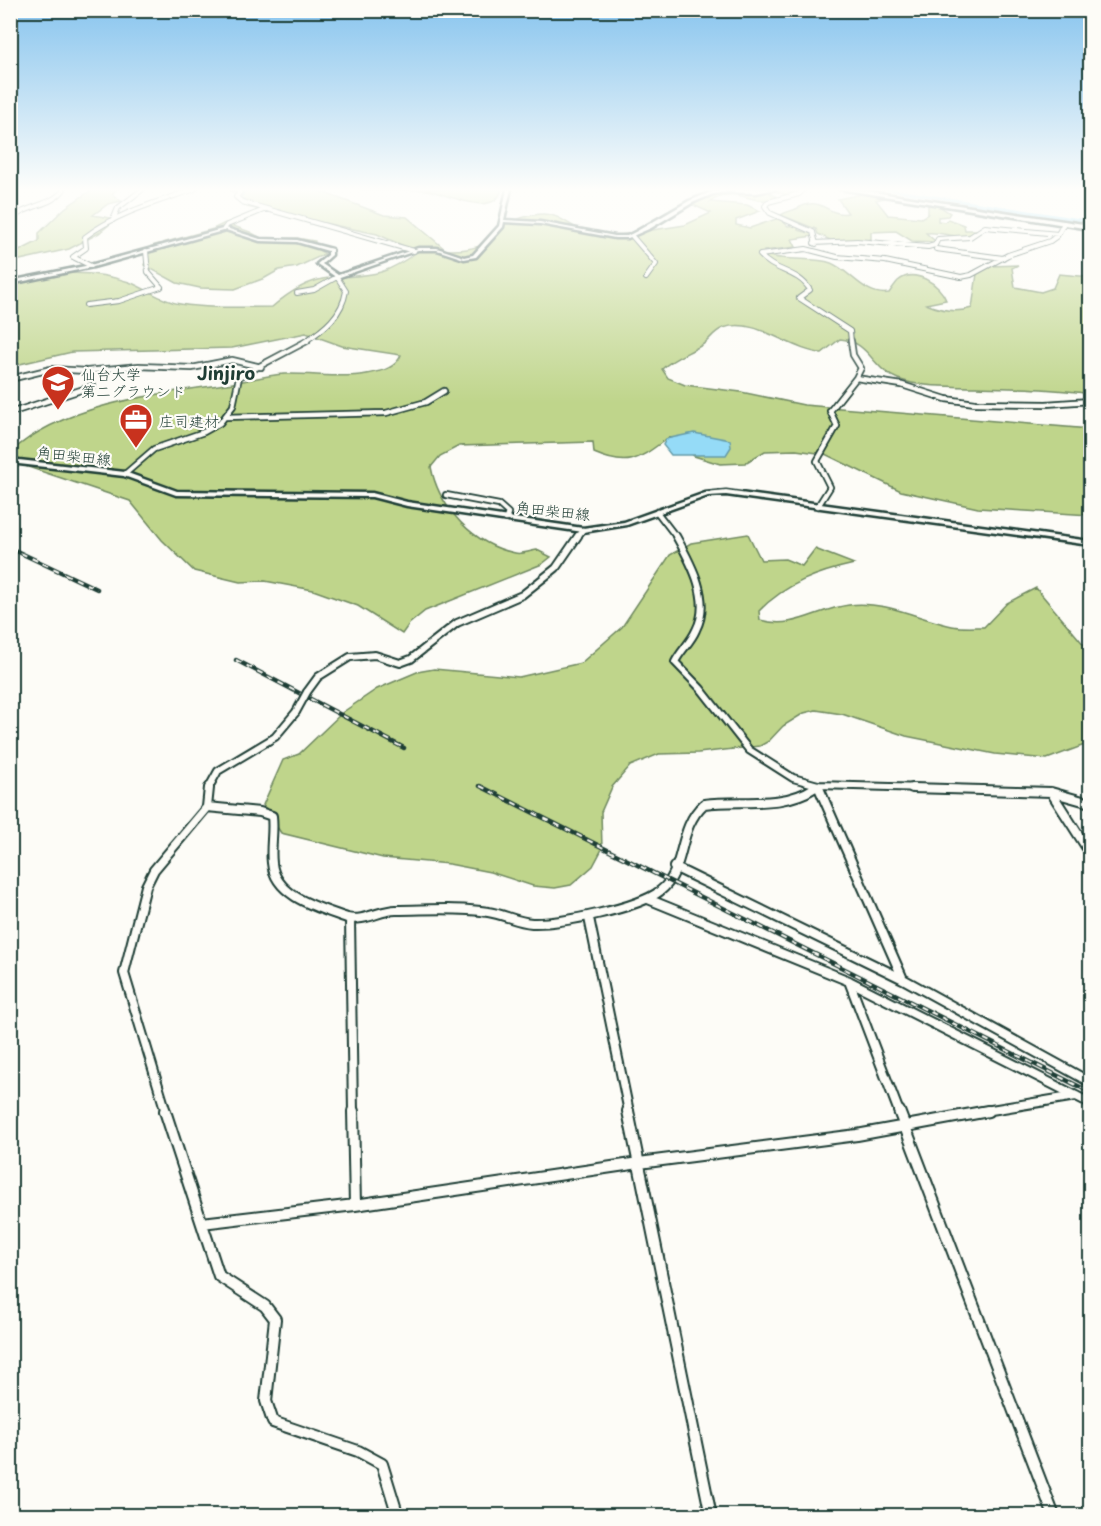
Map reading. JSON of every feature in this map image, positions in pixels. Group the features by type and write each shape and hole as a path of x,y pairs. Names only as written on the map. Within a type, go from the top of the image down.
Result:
{"main road":[{"name":"角田柴田線","path":"10,461 125,474 176,493 372,495 407,504 583,530 625,524 707,494 716,493 1090,543"}],"street":[{"path":"79,260 91,266"},
{"path":"10,283 112,260"},
{"path":"86,305 119,302 161,286 154,283 151,278 146,260"},
{"path":"125,474 154,449 204,432 225,417 233,406 239,378 298,346 333,320 346,301 345,286 319,264 324,260"},
{"path":"297,293 314,290 337,277 387,260"},
{"path":"646,278 656,264 653,260"},
{"path":"768,260 803,279 810,290 800,300 850,331 853,355 861,368 830,411 837,426 817,461 830,486 818,506"},
{"path":"873,260 957,277 971,275 999,260"},
{"path":"10,379 51,369 87,371 140,366 192,368 217,366 232,360 261,367"},
{"path":"856,378 902,385 946,399 975,403 1046,404 1090,401"},
{"path":"10,413 93,386"},
{"path":"225,417 381,413 421,404 444,391"},
{"path":"446,495 498,505 508,513 506,519"},
{"path":"657,512 676,539 697,579 703,599 697,628 675,662 701,689 749,750 793,778 818,785 1051,792 1090,803"},
{"path":"398,1515 382,1464 358,1451 273,1422 266,1401 275,1319 265,1306 219,1276 182,1167 124,973 146,886 154,870 207,807 213,776 220,767 273,740 296,712 318,677 350,657 375,655 400,663 411,659 457,623 522,595 556,568 583,530"},
{"path":"207,807 260,812 272,816 270,860 280,883 288,892 350,919 391,910 483,911 534,923 648,898 669,886 674,877 674,867 690,818 704,804 783,800 813,790 818,785"},
{"path":"818,785 903,979"},
{"path":"1051,792 1090,853"},
{"path":"674,867 903,979 1084,1081 1090,1082"},
{"path":"648,898 849,981 1090,1103"},
{"path":"589,918 711,1515"},
{"path":"350,919 355,1205"},
{"path":"849,981 902,1125 1054,1515"},
{"path":"202,1223 355,1205 639,1163 857,1135 902,1125 1076,1096"}],"green space":[{"path":"146,260 312,260 297,267 279,270 235,289 200,288 177,283 144,265"},
{"path":"405,260 818,260 831,263 865,287 880,293 889,293 904,277 926,279 938,288 946,300 926,304 955,311 972,308 977,274 992,266 1018,265 1012,268 1015,287 1041,292 1053,288 1059,274 1090,277 1087,286 1090,289 1090,394 1047,389 917,384 890,375 865,350 850,341 840,339 822,353 798,347 760,330 735,326 723,328 702,345 662,369 668,378 685,385 741,392 804,405 1090,429 1090,515 978,508 901,491 825,454 796,450 765,451 745,463 720,464 694,456 669,437 642,456 626,461 594,453 593,442 459,446 440,456 431,467 435,482 450,510 473,533 500,549 517,553 537,550 551,557 542,564 425,611 409,624 402,634 358,606 313,590 265,581 240,582 194,571 162,540 130,501 13,462 11,452 32,436 57,422 113,403 278,375 365,374 388,368 397,362 401,355 342,346 306,333 232,348 72,352 11,366 11,281 55,274 85,273 129,282 167,300 191,306 272,307 291,293 321,279 362,276 381,272"},
{"path":"748,534 761,560 785,559 802,566 815,549 854,564 815,575 791,586 759,611 760,620 795,621 837,607 862,604 901,611 952,626 984,627 1007,603 1036,588 1090,652 1090,743 1047,759 995,754 906,736 842,714 816,710 804,713 783,726 769,741 760,746 698,753 659,754 630,766 612,787 601,812 602,849 593,866 571,885 555,888 533,886 490,872 449,864 383,858 281,833 263,805 283,760 299,754 343,712 377,689 417,672 434,669 519,677 581,663 622,627 670,555 691,543"}],"water":[{"path":"694,433 730,440 731,447 726,455 671,455 663,445 666,439"}],"railway":[{"path":"10,548 97,589"},
{"path":"236,660 404,748"},
{"path":"480,786 1090,1092"}],"place":[{"name":"仙台大学 第二グラウンド","path":"58,411"},
{"name":"庄司建材","path":"136,449"}],"district":[{"name":"Jinjiro","path":"226,372"}]}
